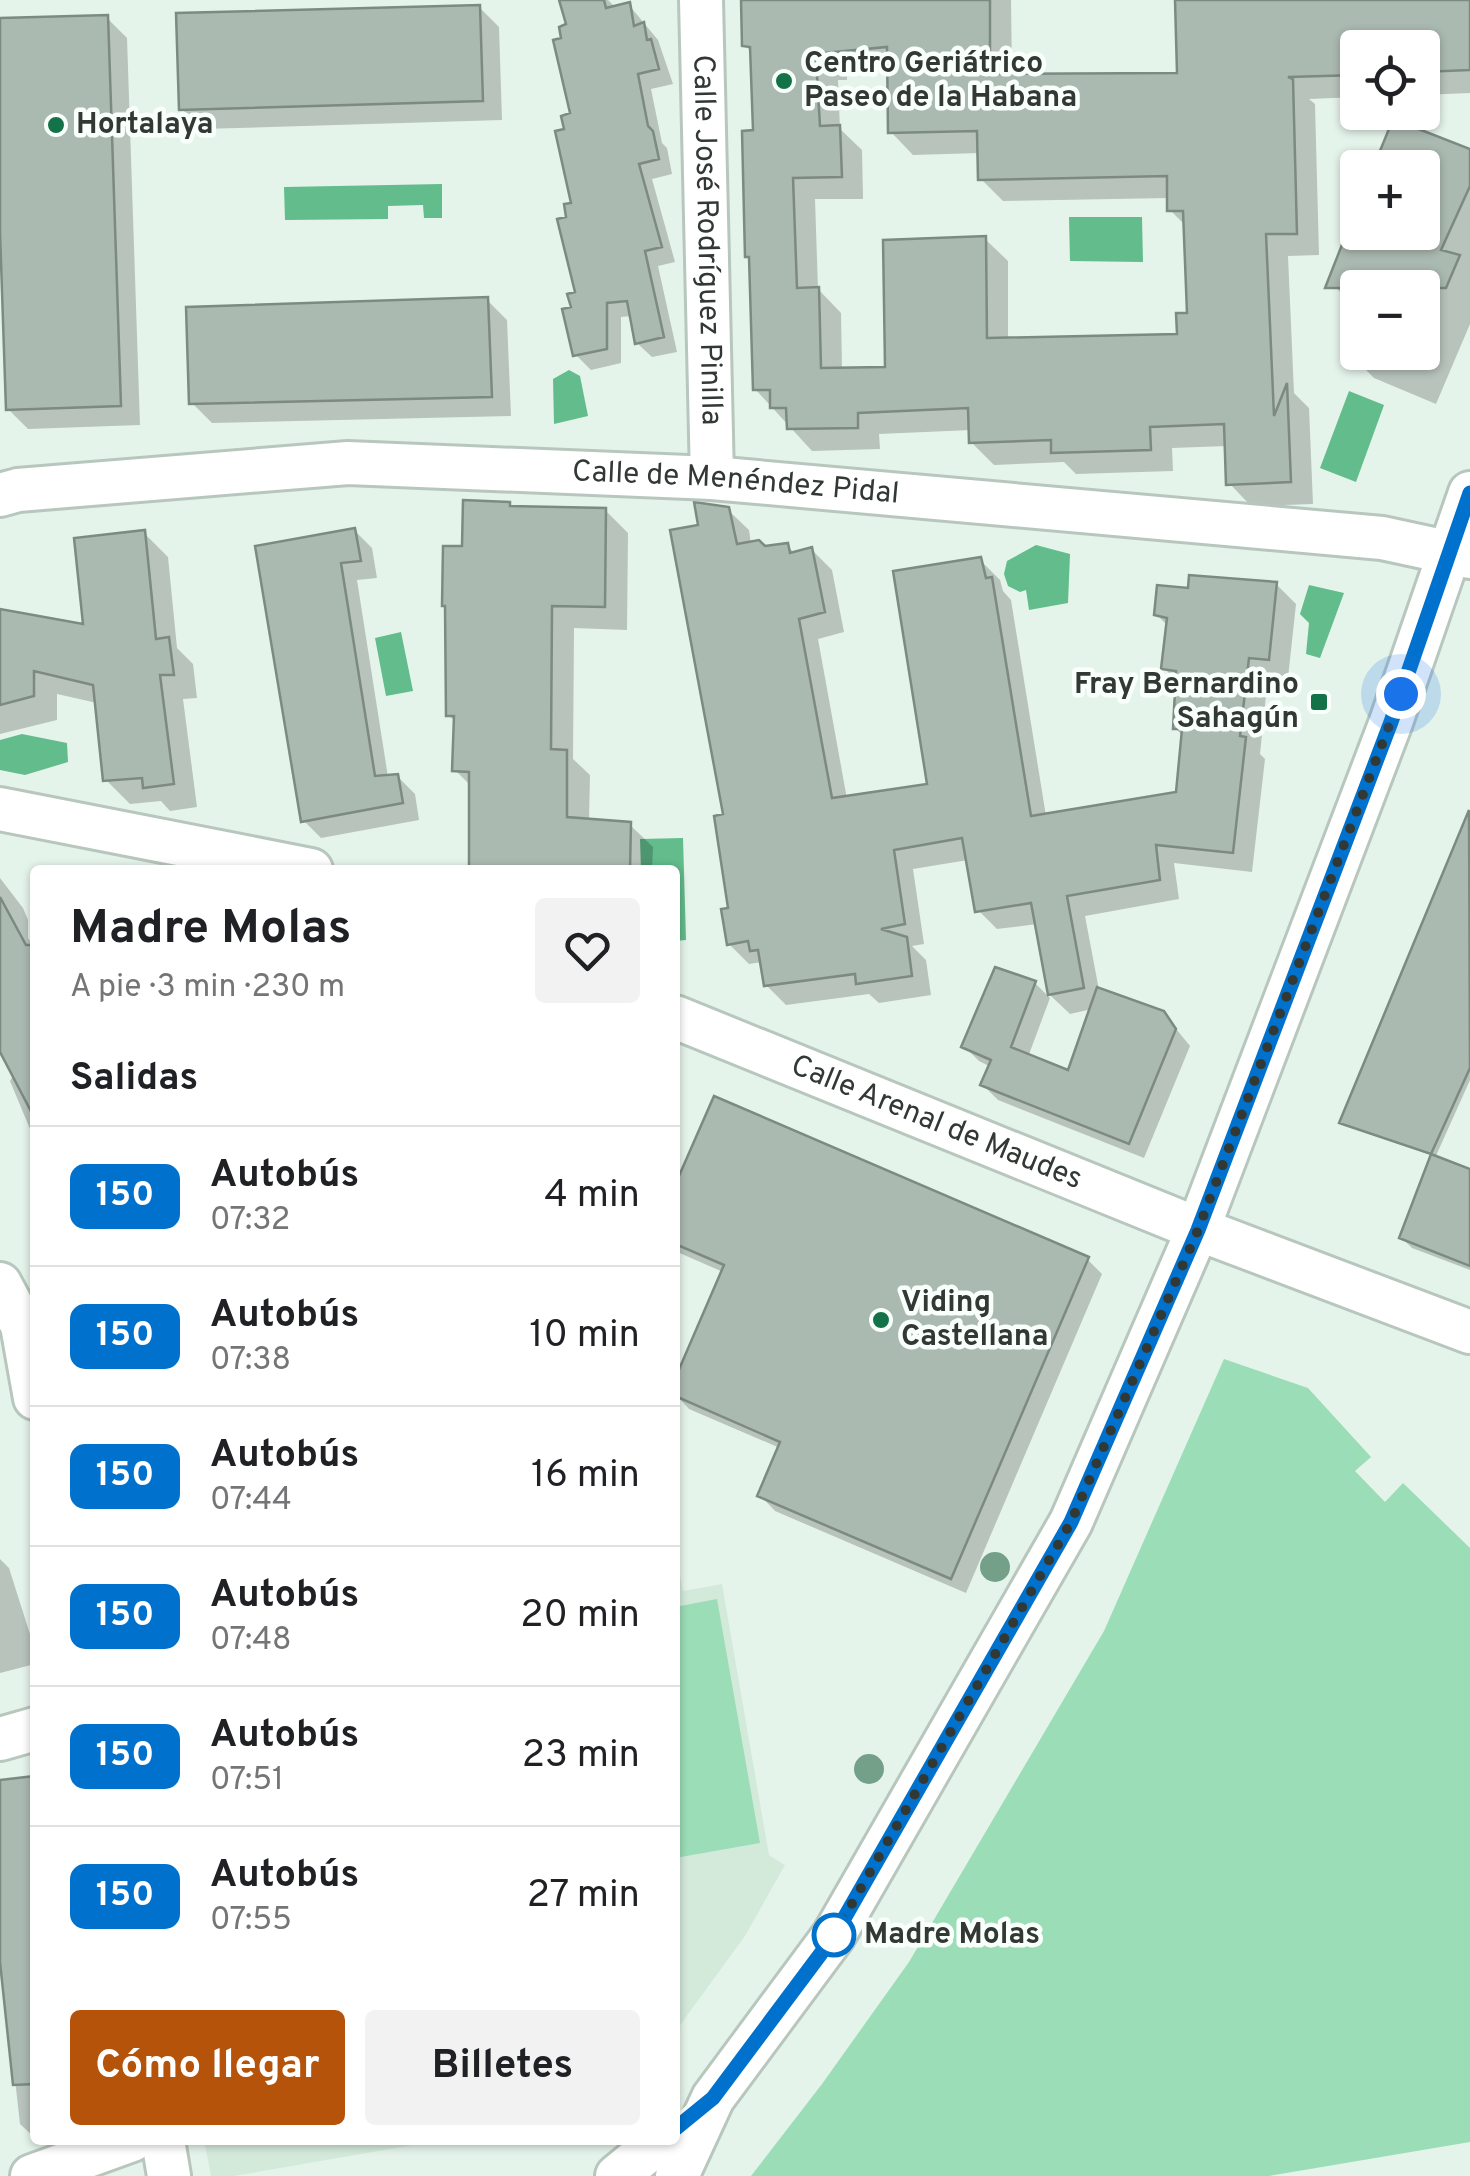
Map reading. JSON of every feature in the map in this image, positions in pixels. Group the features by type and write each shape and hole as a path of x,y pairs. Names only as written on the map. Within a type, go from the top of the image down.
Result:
{"street":[{"name":"Calle José Rodríguez Pinilla","path":"701,0 712,478"},
{"name":"Calle de Menéndez Pidal","path":"0,495 18,490 348,463 712,478 1382,538 1459,555"},
{"path":"676,2176 713,2098 834,1936 1071,1522 1198,1230 1384,740 1459,555 1470,493"},
{"path":"0,809 286,865"},
{"name":"Calle Arenal de Maudes","path":"680,1019 1198,1230 1470,1332"},
{"path":"0,1284 22,1325 30,1370"},
{"path":"0,1739 30,1730"},
{"path":"680,2124 713,2098"},
{"path":"32,2176 118,2145"},
{"path":"164,2145 168,2176"},
{"path":"617,2176 655,2145"}],"shaded area":[{"path":"442,184 442,218 424,218 423,205 388,206 388,219 285,220 284,187"},
{"path":"1069,217 1142,217 1143,262 1070,261"},
{"path":"569,370 580,376 588,416 554,424 553,379"},
{"path":"1349,391 1384,405 1356,482 1320,468"},
{"path":"1036,545 1070,554 1068,603 1029,610 1026,590 1020,592 1008,586 1004,574 1007,561"},
{"path":"1309,585 1344,593 1320,658 1306,654 1309,623 1300,614"},
{"path":"401,632 413,691 386,696 375,638"},
{"path":"22,734 67,743 68,762 25,775 0,770 0,740"},
{"path":"683,838 686,940 680,941 680,865 641,865 640,839"},
{"path":"1224,1359 1308,1388 1371,1457 1355,1471 1385,1502 1403,1483 1470,1548 1470,2142 1269,2176 751,2176 909,1962 1104,1631"},
{"path":"680,1575 683,1591 722,1584 769,1855 785,1865 745,1936 680,2025"},
{"path":"717,1599 760,1843 680,1857 680,1606"},
{"path":"205,2145 413,2145 234,2176 211,2176"}],"building":[{"path":"559,0 604,0 606,8 630,2 634,26 644,22 659,69 638,74 659,159 639,164 662,247 645,251 664,337 635,344 627,301 607,303 607,349 573,356 562,309 571,307 567,294 575,292 557,219 566,217 564,204 571,203 555,131 564,129 561,116 570,113 553,40 561,38 559,27 566,24"},
{"path":"741,0 990,0 990,74 1177,73 1175,0 1470,0 1470,70 1440,71 1440,30 1340,30 1340,76 1288,77 1293,79 1297,234 1266,234 1274,416 1287,383 1291,482 1226,485 1224,424 1150,427 1151,450 1051,453 1051,440 969,443 968,408 858,413 858,428 787,429 786,408 770,408 770,390 753,390 742,131 753,130 750,47 742,46","holes":["887,47 888,133 977,131 978,180 1167,176 1167,211 1183,211 1187,313 1176,313 1177,334 987,338 986,236 883,240 885,367 821,368 819,287 797,288 793,178 842,177 840,125 820,126 816,58 825,58 825,53"]},
{"path":"480,5 483,101 179,110 176,13"},
{"name":"Hortalaya","path":"108,15 121,406 6,410 0,232 0,18"},
{"path":"1389,130 1421,130 1470,149 1470,186 1441,250 1460,255 1446,288 1440,288 1440,270 1340,270 1340,288 1325,288 1340,250 1440,250 1440,150 1380,150"},
{"path":"488,297 492,397 189,404 186,307"},
{"path":"463,500 510,502 510,506 606,508 605,607 552,606 551,749 567,750 567,817 631,822 630,865 469,865 469,772 452,771 454,716 446,716 442,606 443,546 462,546"},
{"path":"694,502 729,507 737,544 759,540 765,546 788,543 790,553 812,547 825,612 799,619 832,798 927,784 893,571 981,557 986,578 992,577 1031,816 1176,792 1182,729 1173,729 1176,671 1161,669 1167,618 1154,615 1157,585 1188,588 1189,575 1277,582 1269,660 1249,658 1240,736 1246,737 1233,853 1156,845 1160,880 1067,896 1084,988 1048,995 1031,903 975,912 962,838 894,850 905,924 881,929 907,937 912,976 856,984 855,974 764,986 758,950 750,951 748,941 727,945 721,909 728,908 714,816 723,814 670,530 698,525"},
{"path":"355,528 361,561 341,563 375,776 398,774 403,803 301,822 255,546"},
{"path":"145,530 156,639 169,637 174,675 160,675 174,784 143,788 142,778 103,781 93,685 34,671 34,696 0,705 0,609 83,624 74,538"},
{"path":"1469,810 1470,1068 1431,1154 1339,1123"},
{"path":"0,897 26,945 30,945 30,1109 0,1052"},
{"path":"995,967 1036,981 1011,1047 1068,1070 1097,987 1164,1011 1176,1029 1129,1144 980,1085 991,1060 961,1047"},
{"name":"Viding Castellana","path":"714,1096 1089,1257 951,1579 757,1496 780,1442 680,1398 680,1367 724,1265 680,1246 680,1174"},
{"path":"1431,1154 1470,1169 1470,1266 1399,1238"},
{"path":"30,1777 30,2084 13,2085 0,1962 0,1780"}],"bus line":[{"name":"150","path":"680,2125 713,2098 834,1936 1071,1522 1198,1230 1391,722 1470,493"}],"place":[{"name":"Centro Geriátrico Paseo de la Habana","path":"784,81"},
{"name":"Hortalaya","path":"56,125"},
{"name":"Fray Bernardino Sahagún","path":"1319,702"},
{"name":"Viding Castellana","path":"881,1320"},
{"name":"Madre Molas","path":"834,1935"}],"route":[{"path":"834,1935 1071,1522 1198,1230 1401,694"}]}
